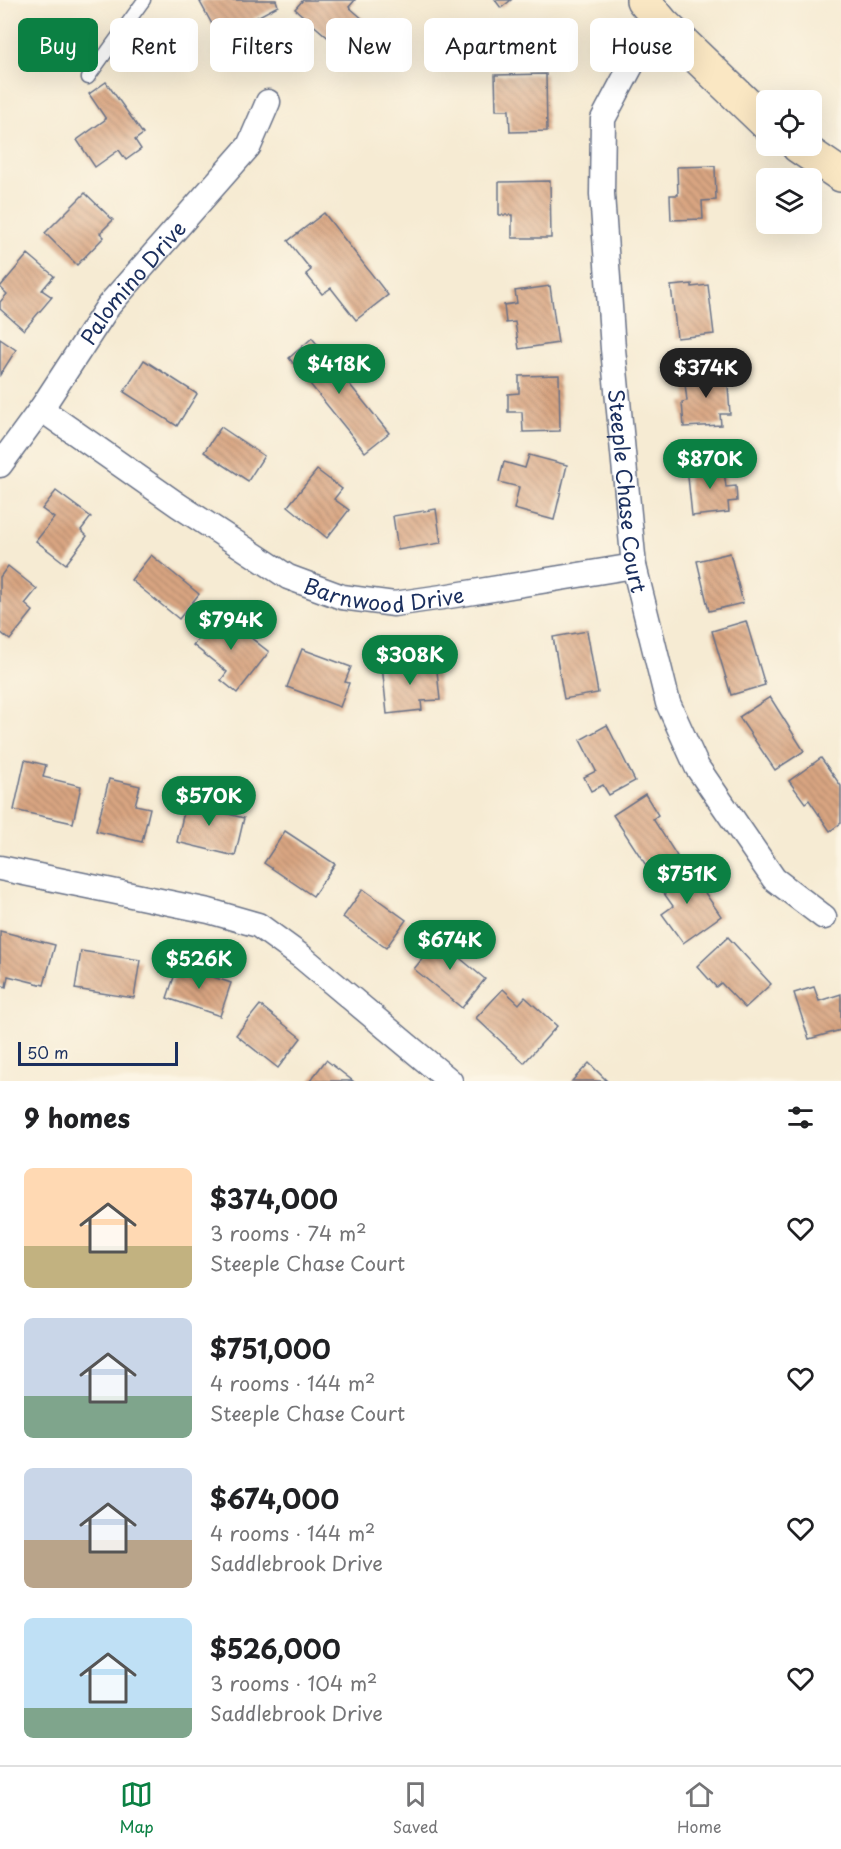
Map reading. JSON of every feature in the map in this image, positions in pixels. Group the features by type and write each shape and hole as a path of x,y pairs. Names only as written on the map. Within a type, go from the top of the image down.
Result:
{"street":[{"path":"653,12 756,113"},
{"name":"Steeple Chase Court","path":"653,12 638,53 603,119 602,194 613,349 634,566 668,703 697,767 774,879 824,917"},
{"name":"Palomino Drive","path":"0,465 41,409 109,305 249,146 268,102"},
{"path":"813,156 841,175"},
{"name":"Barnwood Drive","path":"41,409 178,505 288,577 342,597 394,604 634,566"},
{"path":"0,868 209,911 258,926 302,957 450,1081"}],"lane":[{"path":"87,78 144,0"}],"building":[{"path":"204,0 276,0 278,6 255,18 210,18 210,20 200,2"},
{"path":"303,0 355,0 349,7 362,18 326,18 326,36 314,25 314,18 305,18 295,9"},
{"path":"495,0 511,0 501,8"},
{"path":"546,74 547,131 510,132 509,110 496,110 495,75"},
{"path":"106,82 143,134 135,140 141,149 126,160 119,150 95,167 77,140 106,119 89,94"},
{"path":"715,166 716,200 702,201 703,219 671,220 670,195 678,195 677,167"},
{"path":"550,181 551,238 512,238 512,215 499,215 499,182"},
{"path":"85,193 113,220 100,233 104,237 77,265 45,233"},
{"path":"324,213 388,295 356,320 331,288 322,294 306,274 311,270 288,241"},
{"path":"28,254 54,276 42,290 52,297 24,330 0,309 0,302 7,294 0,287"},
{"path":"692,284 692,287 708,285 714,334 677,338 671,286"},
{"path":"550,286 558,343 519,349 515,322 506,323 504,305 517,303 515,291"},
{"path":"312,338 389,433 365,452 289,358"},
{"path":"0,339 16,350 0,375"},
{"path":"144,360 197,394 177,426 124,392"},
{"path":"727,371 730,414 720,414 721,425 684,427 682,402 687,401 684,375"},
{"path":"559,375 560,431 523,432 522,412 508,412 508,394 519,393 519,376"},
{"path":"221,427 264,456 248,481 204,452"},
{"path":"529,455 567,465 554,520 514,509 519,487 499,482 504,462 525,468"},
{"path":"723,463 726,487 736,486 737,501 728,502 729,512 692,516 687,467"},
{"path":"317,470 342,489 334,499 349,510 327,538 288,506"},
{"path":"56,491 91,517 81,530 87,536 66,564 36,541 54,518 42,509"},
{"path":"436,509 441,543 398,550 393,516"},
{"path":"730,553 743,603 709,611 697,561"},
{"path":"151,555 199,594 179,619 131,580"},
{"path":"8,566 37,589 25,604 33,611 10,640 0,632 0,577"},
{"path":"218,612 269,652 237,693 221,680 227,672 193,645"},
{"path":"746,621 765,685 731,695 712,631"},
{"path":"587,631 598,693 564,699 553,637"},
{"path":"302,649 351,667 345,682 349,683 340,707 287,687"},
{"path":"436,661 440,700 421,701 422,710 387,714 382,665"},
{"path":"770,697 804,751 775,770 739,717"},
{"path":"607,725 635,781 609,795 603,785 591,791 584,777 596,771 580,740"},
{"path":"821,758 841,786 841,823 830,831 809,800 805,803 789,781"},
{"path":"25,760 46,765 43,777 81,786 73,823 14,810"},
{"path":"109,779 140,786 135,805 150,808 142,842 96,831"},
{"path":"188,794 211,799 208,809 244,818 235,856 177,842"},
{"path":"645,794 658,815 653,819 677,856 651,873 613,815"},
{"path":"285,831 335,864 313,896 264,863"},
{"path":"686,865 721,916 683,943 662,914 673,906 658,885"},
{"path":"363,889 406,920 386,948 343,917"},
{"path":"0,931 55,945 44,985 8,976 6,987 0,985"},
{"path":"444,932 462,946 455,954 485,979 462,1008 414,969"},
{"path":"728,937 771,984 745,1008 721,983 716,987 697,966"},
{"path":"81,951 140,960 134,998 75,989"},
{"path":"178,965 231,983 220,1016 167,998"},
{"path":"814,987 819,1001 841,994 841,1030 809,1039 794,993"},
{"path":"503,989 519,1004 525,997 557,1026 524,1063 476,1018"},
{"path":"260,1005 301,1038 278,1068 236,1035"},
{"path":"326,1060 353,1081 310,1081"},
{"path":"589,1063 607,1081 572,1081"}]}
